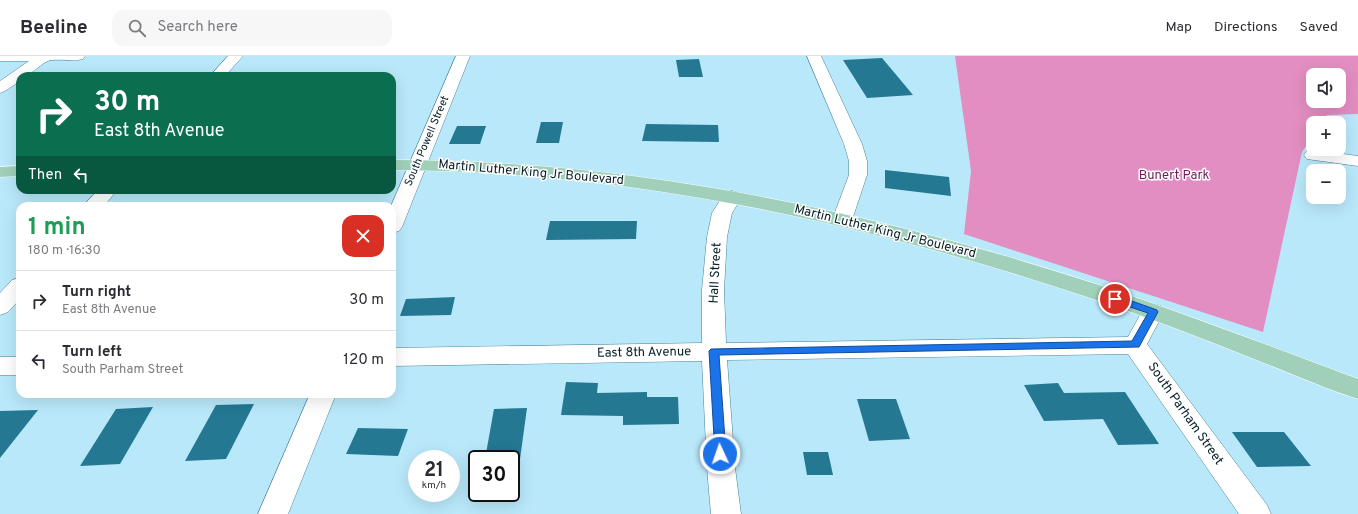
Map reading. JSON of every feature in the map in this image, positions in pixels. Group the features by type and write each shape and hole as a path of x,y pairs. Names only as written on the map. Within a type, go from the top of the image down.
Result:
{"main road":[{"name":"Martin Luther King Jr Boulevard","path":"396,165 496,168 586,176 732,197 842,220 1011,265 1153,312 1358,389"},
{"path":"0,172 16,171"}],"street":[{"path":"22,72 45,56"},
{"path":"0,57 78,56"},
{"path":"221,72 236,56"},
{"name":"South Powell Street","path":"396,217 463,56"},
{"path":"814,56 853,144 858,161 858,175 842,220"},
{"path":"0,88 16,77"},
{"path":"1320,156 1358,161"},
{"path":"97,202 104,194"},
{"name":"Hall Street","path":"726,514 721,468 714,351 713,290 717,237 722,213 732,197"},
{"path":"0,307 16,289"},
{"path":"1135,345 1153,312"},
{"name":"East 8th Avenue","path":"396,357 1135,345"},
{"name":"South Parham Street","path":"1135,345 1256,514"},
{"path":"0,366 16,366"},
{"path":"273,514 321,398"}],"green space":[{"name":"Bunert Park","path":"955,56 1358,56 1358,114 1306,116 1306,146 1302,152 1263,332 964,234 971,171"}],"building":[{"path":"882,58 913,95 867,98 843,60"},
{"path":"699,59 703,77 679,77 676,60"},
{"path":"541,122 563,122 559,143 536,143"},
{"path":"646,124 718,125 719,142 642,141"},
{"path":"457,126 486,126 480,144 449,144"},
{"path":"885,170 949,177 951,196 885,188"},
{"path":"550,221 637,221 636,239 546,240"},
{"path":"455,297 451,315 400,316 406,299"},
{"path":"566,382 598,383 597,393 647,392 647,397 678,397 679,424 623,425 623,416 561,415"},
{"path":"1058,383 1064,393 1125,392 1159,444 1118,445 1103,419 1044,421 1024,385"},
{"path":"857,399 896,399 910,439 869,441"},
{"path":"254,404 226,459 185,461 216,405"},
{"path":"153,407 120,464 80,466 116,409"},
{"path":"527,408 520,459 520,450 487,450 494,409"},
{"path":"38,410 0,458 0,411"},
{"path":"358,428 408,429 398,456 346,454"},
{"path":"1232,432 1284,432 1311,466 1257,467"},
{"path":"803,452 828,452 833,475 807,475"}],"route":[{"path":"720,454 714,351 1135,345 1153,312 1115,299"}]}
